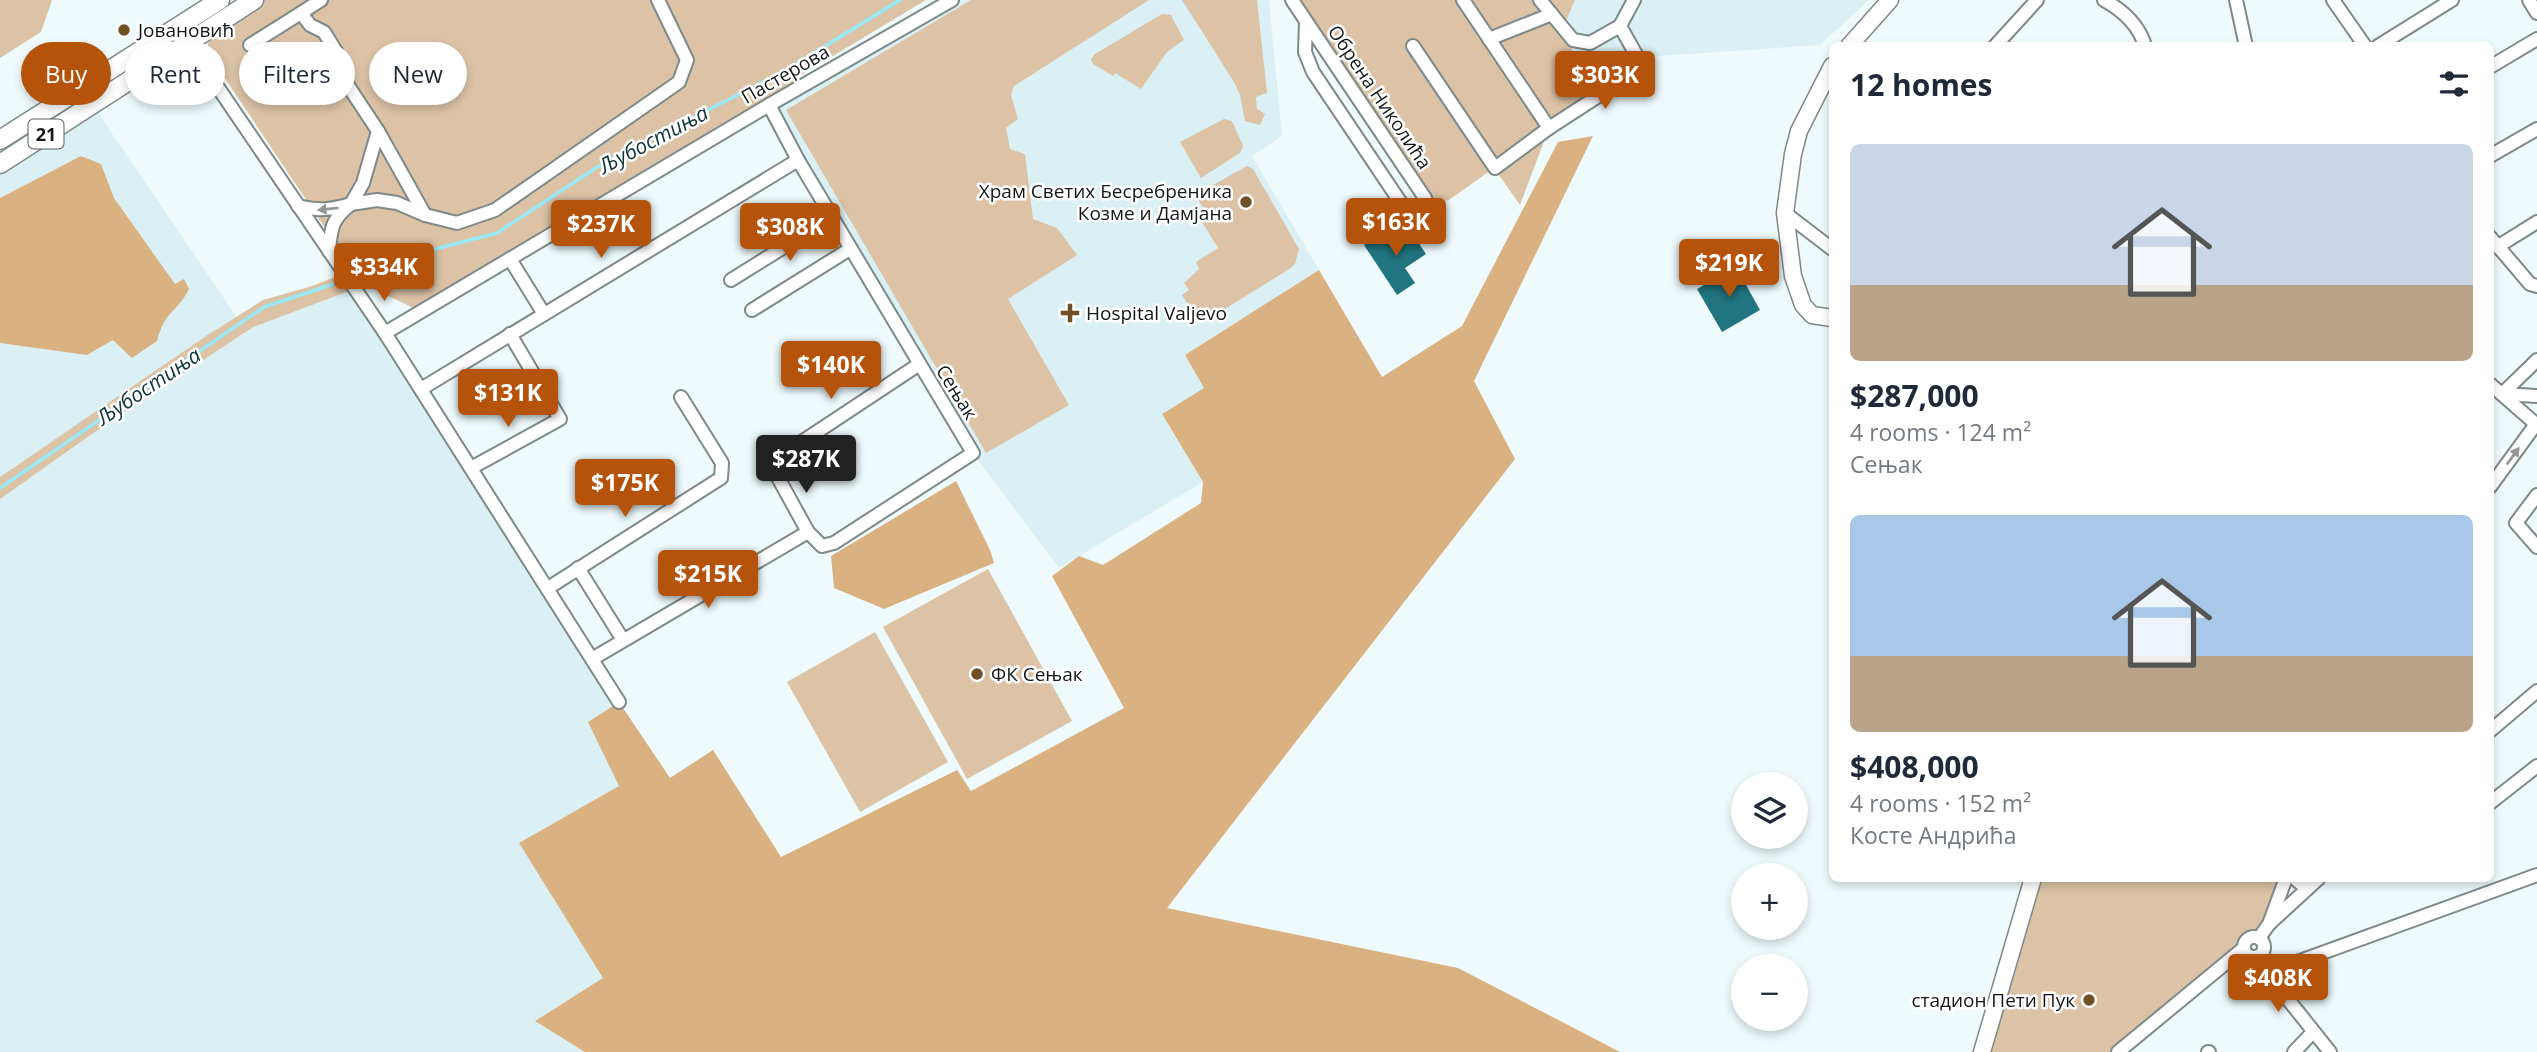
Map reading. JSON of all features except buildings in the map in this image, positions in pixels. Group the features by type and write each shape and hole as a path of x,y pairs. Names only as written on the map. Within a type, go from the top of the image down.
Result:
{"main road":[{"name":"21","path":"0,140 220,0"},
{"name":"21","path":"189,42 254,0"},
{"name":"21","path":"0,164 125,83"}],"street":[{"path":"255,42 321,0"},
{"path":"298,206 332,210 377,200 397,203 425,215 457,223 495,210 679,82 687,60 658,0"},
{"name":"Пастерова","path":"385,334 769,105 952,0"},
{"name":"Обрена Николића","path":"1292,0 1425,198 1426,202 1416,210 1410,212 1405,209 1313,72 1304,52 1306,21"},
{"path":"1463,0 1549,128"},
{"path":"1540,0 1573,40 1590,43 1620,26 1634,0"},
{"path":"1853,42 1890,0"},
{"path":"1999,42 2037,0"},
{"path":"2104,0 2119,8 2142,34 2144,42"},
{"path":"2236,0 2245,42"},
{"path":"2333,0 2362,42"},
{"path":"2384,42 2452,0"},
{"path":"2529,0 2537,13"},
{"path":"301,13 310,25 324,32 337,53 339,72 378,131 425,215"},
{"path":"1489,39 1552,14"},
{"path":"178,26 189,42"},
{"path":"1413,46 1494,168 1549,128 1643,67 1620,26"},
{"path":"2494,65 2537,39"},
{"path":"1829,72 1799,131 1785,214 1793,276 1803,305 1812,315 1829,318"},
{"path":"225,98 421,388 620,702"},
{"path":"769,105 798,160 918,365"},
{"path":"2494,154 2537,129"},
{"path":"329,251 330,232 336,216 351,204 363,183 378,131"},
{"path":"421,388 798,160"},
{"path":"1785,214 1829,247"},
{"path":"731,280 832,217"},
{"path":"2537,222 2494,242 2530,284 2537,286"},
{"path":"752,310 850,249"},
{"path":"510,259 544,314"},
{"path":"471,468 560,419 510,334"},
{"path":"2502,394 2537,360"},
{"name":"Сењак","path":"918,365 973,453 834,543 822,546 807,532 772,469 772,459 918,365"},
{"path":"2494,387 2536,424 2494,482"},
{"path":"2502,394 2537,396"},
{"path":"548,588 721,478 722,463 681,397"},
{"path":"2537,495 2516,523 2537,547"},
{"path":"592,659 807,532"},
{"path":"578,568 623,640"},
{"path":"2494,728 2537,691"},
{"path":"2494,800 2537,766"},
{"path":"2267,973 2537,875"},
{"path":"1982,1052 2032,882"},
{"path":"2269,924 2285,882"},
{"path":"2299,882 2307,889"},
{"path":"2118,1052 2244,948 2247,939 2259,938 2269,924 2315,882"},
{"path":"2244,948 2249,956 2258,956 2264,949 2259,938"},
{"path":"2258,956 2267,973 2330,1052"},
{"path":"2294,1052 2313,1032"}],"shaded area":[{"path":"0,0 52,0 41,32 21,42 21,45 0,58"},
{"path":"263,0 926,0 798,77 769,105 422,312 365,285 253,327 0,499 0,477 209,334 263,300 312,286 353,270 243,105 355,105 355,42 239,42 239,99 225,78 225,42 209,42 218,28"},
{"name":"Hospital Valjevo","path":"952,0 1269,0 1282,136 1252,156 1319,270 1185,355 1204,388 1162,414 1203,482 1059,568 973,453 769,105"},
{"path":"971,0 1149,0 1014,86 1011,95 1018,119 1006,128 1010,149 1025,154 1033,219 1057,228 1077,255 1008,299 1069,405 986,453 786,110"},
{"path":"1182,0 1257,0 1267,93 1256,97 1257,109 1265,114 1260,125 1245,121 1240,95 1234,82"},
{"path":"1292,0 1575,0 1563,28 1590,91 1549,128 1520,205 1494,168 1449,200 1431,204"},
{"path":"1575,0 1869,0 1820,45 1644,57 1595,85 1563,28"},
{"path":"1162,14 1171,15 1184,40 1167,52 1141,89 1115,73 1113,76 1093,64 1091,59 1095,54"},
{"path":"93,105 240,322 349,279 738,891 1458,968 1620,1052 0,1052 0,164"},
{"path":"1224,119 1232,121 1243,146 1240,153 1201,178 1180,142"},
{"path":"1593,136 1474,381 1515,459 1167,908 1458,968 1620,1052 585,1052 535,1021 603,978 519,843 619,786 588,722 619,702 670,778 713,750 781,857 957,770 971,791 1124,708 1052,576 1079,556 1103,565 1201,503 1203,482 1162,414 1204,388 1185,355 1319,270 1382,377 1462,326 1558,142"},
{"path":"81,156 101,164 114,198 175,284 184,279 189,289 167,318 157,341 132,358 113,340 87,355 0,343 0,198"},
{"path":"1247,166 1253,169 1299,249 1295,264 1204,322 1198,320 1182,295 1189,290 1184,283 1199,269 1196,262 1218,248 1202,222 1209,217 1195,195"},
{"path":"956,481 994,563 884,609 834,588 831,556"},
{"name":"ФК Сењак","path":"988,569 1072,721 967,779 883,627"},
{"path":"875,632 948,762 860,812 787,682"},
{"name":"стадион Пети Пук","path":"2032,882 2282,882 2259,938 2247,939 2118,1052 1982,1052"}],"waterway":[{"name":"Љубостиња","path":"353,277 420,253 497,233 605,162 783,72 900,0"},
{"name":"Љубостиња","path":"0,488 264,307 346,280"}],"place":[{"name":"Јовановић","path":"124,30"},
{"name":"Храм Светих Бесребреника Козме и Дамјана","path":"1246,202"},
{"name":"Hospital Valjevo","path":"1070,313"},
{"name":"ФК Сењак","path":"977,674"},
{"name":"стадион Пети Пук","path":"2089,1000"}]}
